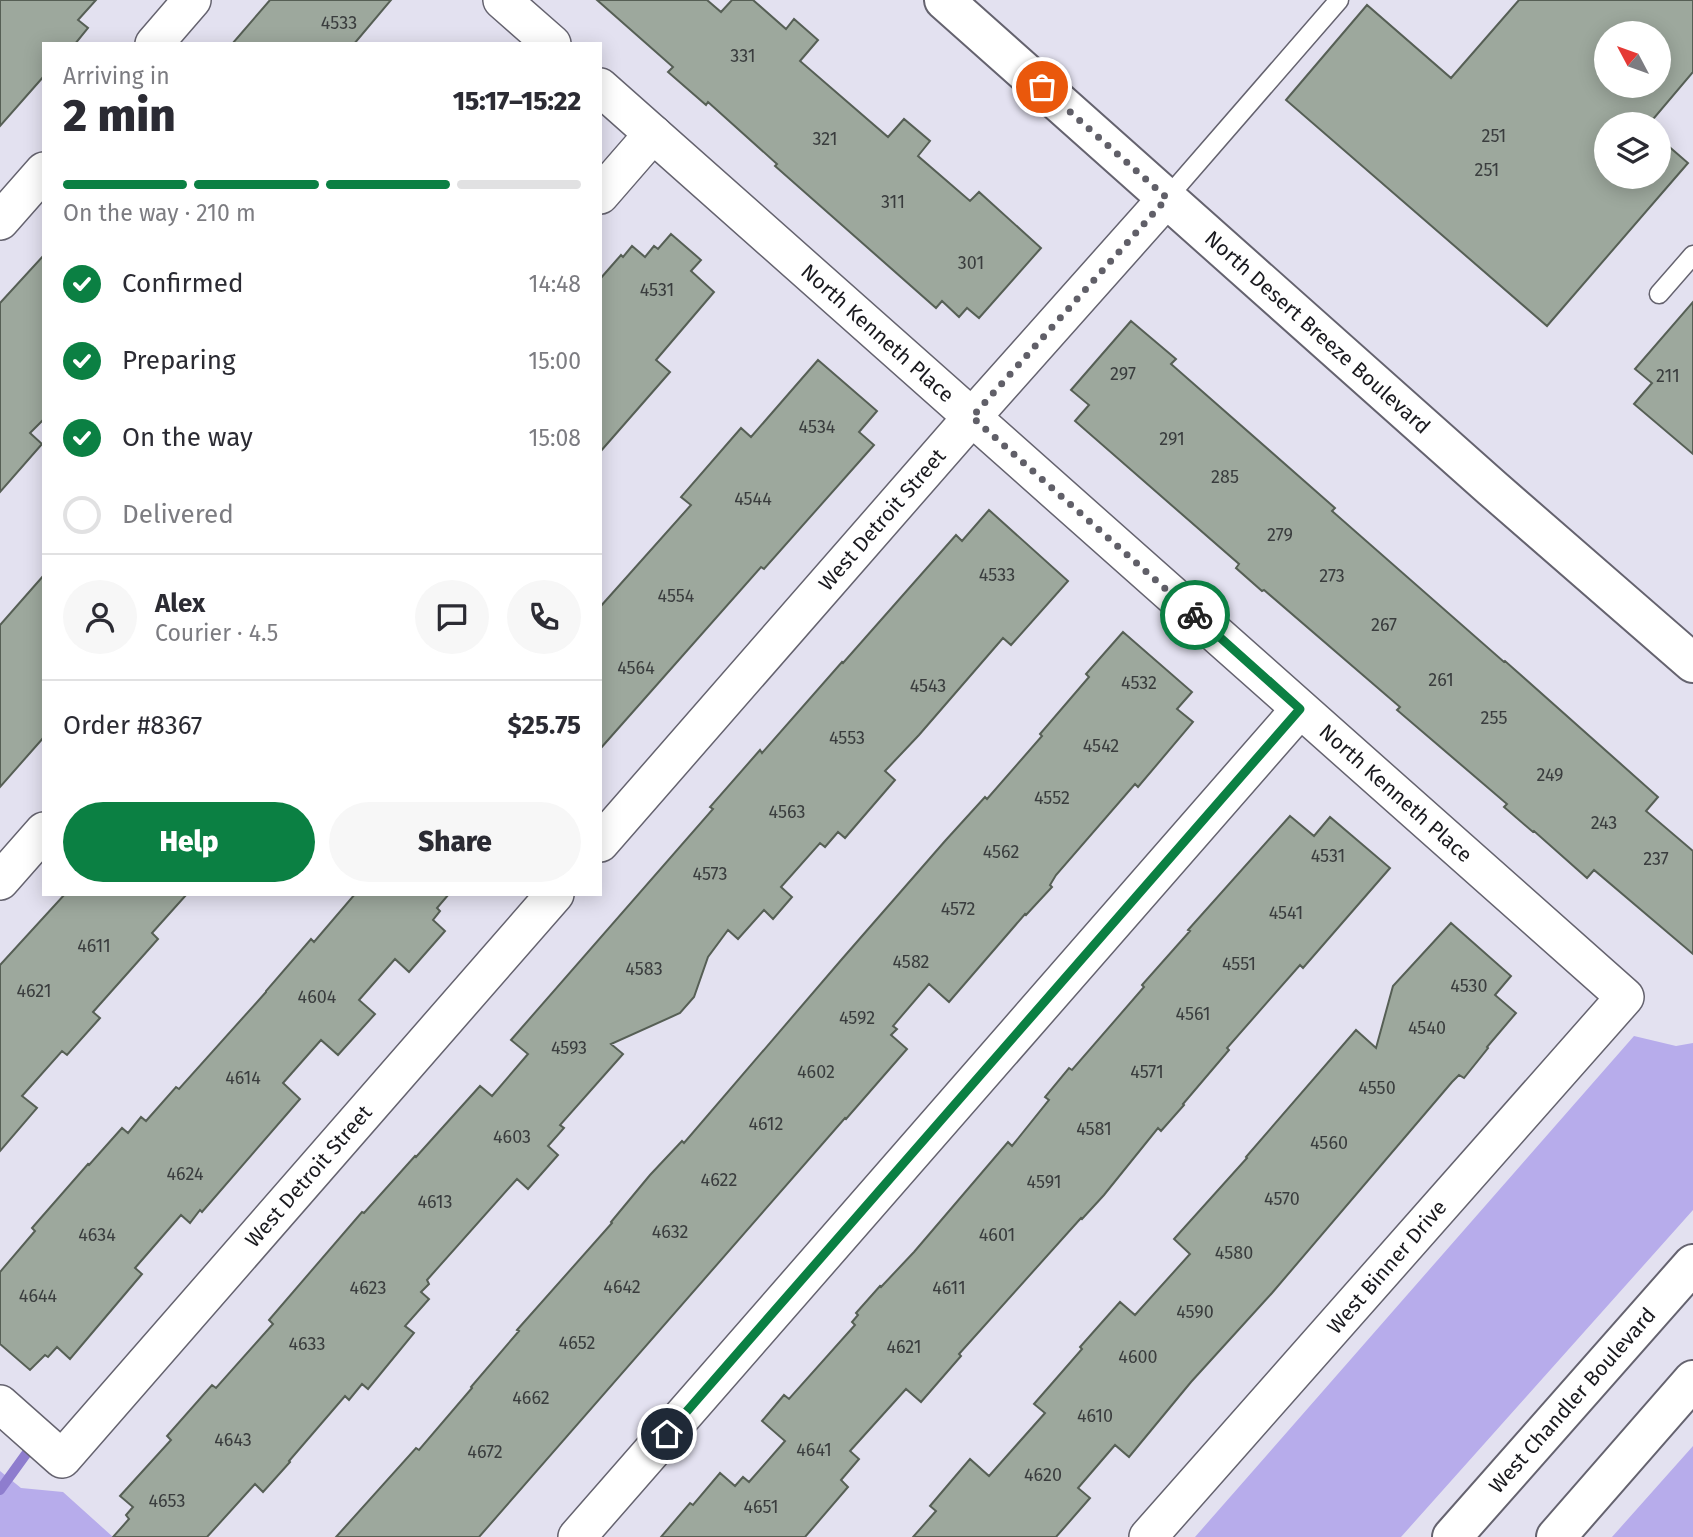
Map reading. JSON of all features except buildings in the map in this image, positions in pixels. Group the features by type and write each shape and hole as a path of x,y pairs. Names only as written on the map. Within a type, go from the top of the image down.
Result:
{"street":[{"path":"156,42 192,0"},
{"path":"502,0 549,42"},
{"name":"North Desert Breeze Boulevard","path":"944,0 1693,663"},
{"name":"North Kenneth Place","path":"602,89 1625,997"},
{"path":"602,193 653,134"},
{"path":"0,221 42,173"},
{"name":"West Detroit Street","path":"602,840 1167,198"},
{"path":"577,1537 1300,709"},
{"path":"0,881 42,833"},
{"name":"West Detroit Street","path":"0,1404 62,1459 553,896"},
{"name":"West Binner Drive","path":"1149,1537 1625,997"},
{"name":"West Chandler Boulevard","path":"1452,1537 1693,1264"},
{"path":"1556,1537 1693,1380"}],"lane":[{"path":"1167,198 1339,0"},
{"path":"1659,294 1693,255"}],"shaded area":[{"path":"1634,1036 1676,1046 1693,1043 1693,1210 1401,1537 1195,1537"},
{"path":"1693,1446 1693,1537 1612,1537"},
{"path":"0,1471 21,1488 63,1492 113,1537 0,1537"}],"waterway":[{"path":"0,1490 34,1443"}],"way so far":[{"path":"1042,87 1167,198 972,417 1195,615"}],"route":[{"path":"667,1434 1300,709 1195,615"}]}
